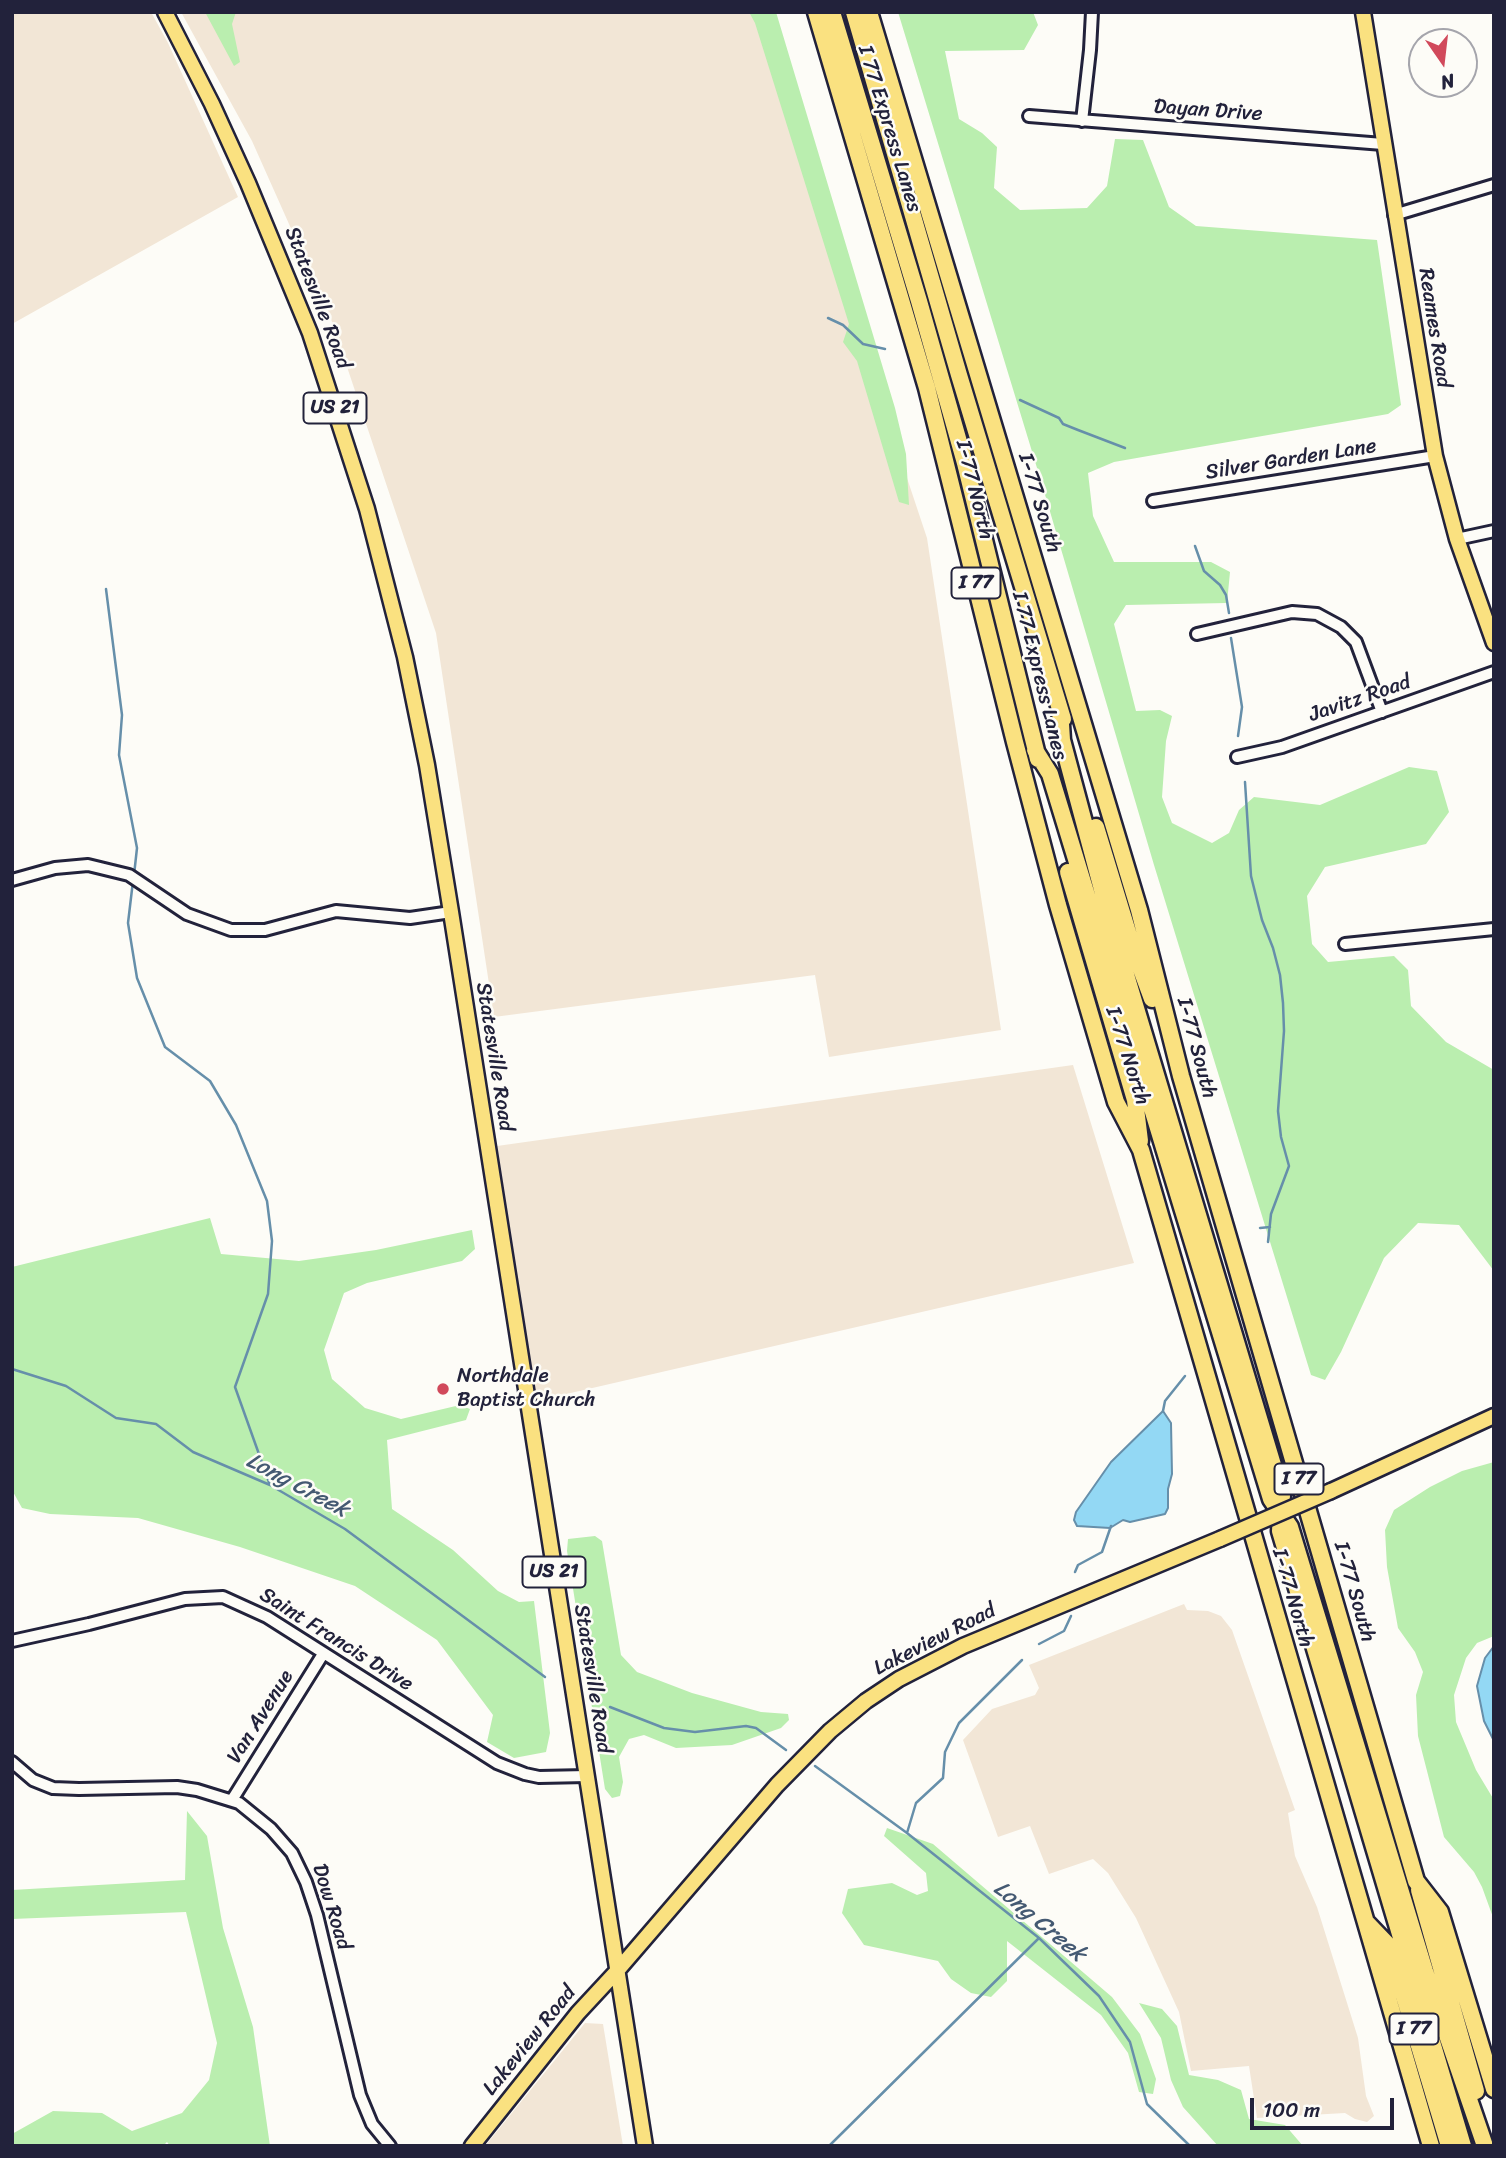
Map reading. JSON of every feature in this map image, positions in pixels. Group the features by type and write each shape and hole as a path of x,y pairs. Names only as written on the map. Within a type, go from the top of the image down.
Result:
{"highway":[{"name":"I-77 North","path":"817,12 927,388 1014,742 1058,905 1116,1102 1141,1150 1431,2146"},
{"name":"I 77 Express Lanes","path":"832,12 965,463 1035,750 1135,1100 1141,1150"},
{"name":"I 77 Express Lanes","path":"854,12 959,374 1131,942 1181,1076"},
{"name":"I-77 South","path":"869,12 1139,910 1181,1076 1416,1881 1440,1912 1494,2089"},
{"path":"1060,709 1062,740 1115,938 1268,1471"},
{"path":"1035,750 1050,774 1268,1471 1282,1494 1281,1513 1290,1527 1293,1555 1463,2146"},
{"path":"1293,1555 1425,1971 1485,2146"},
{"name":"I 77","path":"1416,1881 1491,2146"},
{"name":"I 77","path":"1364,1920 1389,1946 1450,2146"}],"main road":[{"name":"Statesville Road","path":"165,12 212,104 284,266 326,380 385,575 413,695 451,912 645,2146"},
{"name":"Reames Road","path":"1363,12 1434,456 1457,539 1494,643"},
{"name":"Lakeview Road","path":"472,2146 578,2013 796,1765 866,1700 917,1668 974,1641 1281,1513 1494,1416"}],"street":[{"path":"1083,121 1092,12"},
{"name":"Dayan Drive","path":"1029,116 1383,144"},
{"path":"1394,215 1494,185"},
{"name":"Silver Garden Lane","path":"1153,501 1434,456"},
{"path":"1457,539 1494,531"},
{"path":"1197,634 1292,612 1317,614 1341,626 1356,642 1382,712"},
{"name":"Javitz Road","path":"1237,757 1282,747 1494,672"},
{"path":"12,880 55,868 88,865 129,875 187,914 231,930 265,930 336,911 410,918 451,912"},
{"path":"1345,944 1494,929"},
{"name":"Saint Francis Drive","path":"12,1641 54,1633 185,1599 223,1597 267,1617 484,1755 512,1770 539,1777 586,1776"},
{"name":"Van Avenue","path":"232,1800 323,1654"},
{"name":"Dow Road","path":"12,1762 33,1780 54,1788 79,1790 177,1787 197,1790 232,1800 271,1829 284,1843 301,1870 317,1915 360,2095 372,2124 390,2146"}],"shaded area":[{"path":"12,12 151,12 168,43 238,197 12,324"},
{"path":"181,12 758,12 859,334 927,538 1001,1030 829,1057 815,975 494,1017 436,633 330,316 252,141"},
{"path":"1073,1065 1134,1263 536,1401 497,1146"},
{"path":"1184,1604 1187,1610 1208,1611 1221,1616 1232,1630 1295,1810 1288,1813 1295,1856 1317,1907 1358,2038 1366,2096 1374,2116 1367,2122 1345,2113 1257,2118 1249,2066 1191,2071 1179,2012 1136,1918 1108,1873 1093,1859 1049,1874 1030,1826 998,1837 963,1740 992,1709 1035,1695 1039,1688 1029,1665"},
{"path":"585,2023 603,2024 623,2146 485,2146"}],"green space":[{"path":"205,12 236,12 232,24 240,62 234,66"},
{"path":"749,12 776,12 895,408 906,454 909,505 899,502 857,361 843,342 849,324 755,23"},
{"path":"898,12 1033,12 1038,25 1024,50 945,51 959,119 982,133 997,147 994,188 1020,210 1087,208 1107,186 1115,139 1143,140 1169,207 1196,226 1377,240 1401,405 1388,414 1114,462 1088,473 1093,516 1114,562 1211,562 1230,572 1227,603 1126,605 1114,624 1136,711 1160,710 1172,716 1166,741 1162,797 1172,823 1212,843 1229,833 1239,810 1254,797 1320,805 1409,767 1437,771 1449,812 1426,844 1325,867 1307,896 1312,944 1328,962 1394,956 1408,970 1411,1006 1446,1042 1494,1070 1494,1271 1459,1225 1418,1223 1384,1258 1341,1352 1325,1380 1311,1375 1154,865 1041,481"},
{"path":"210,1218 221,1254 299,1261 376,1250 472,1230 475,1249 462,1261 367,1283 344,1293 324,1350 332,1379 365,1408 401,1419 460,1405 470,1409 466,1420 387,1440 392,1509 453,1550 498,1591 519,1602 534,1601 550,1733 546,1752 514,1758 487,1742 493,1715 437,1640 355,1586 240,1547 138,1518 50,1514 22,1508 12,1490 12,1267"},
{"path":"1494,1462 1494,1636 1477,1643 1466,1658 1454,1695 1456,1722 1476,1770 1494,1800 1494,1920 1474,1872 1444,1837 1418,1736 1416,1695 1423,1672 1415,1652 1398,1628 1387,1567 1385,1530 1394,1510 1430,1487 1462,1471"},
{"path":"595,1536 602,1541 621,1655 637,1672 692,1693 761,1712 788,1714 789,1720 781,1728 732,1745 676,1748 644,1735 629,1739 619,1757 623,1782 620,1796 612,1798 605,1789 567,1551 568,1539"},
{"path":"187,1811 207,1836 223,1928 253,2027 270,2146 170,2146 167,2142 163,2146 12,2146 12,2134 53,2111 102,2113 132,2131 182,2113 209,2080 217,2043 186,1912 12,1919 12,1890 185,1880"},
{"path":"887,1828 933,1844 1112,1997 1140,2034 1156,2079 1153,2094 1139,2092 1128,2053 1101,2015 1007,1941 1007,1981 991,1997 971,1993 951,1979 938,1961 864,1945 842,1913 848,1889 892,1883 917,1895 928,1891 926,1873 884,1836"},
{"path":"1139,2003 1162,2009 1177,2026 1189,2075 1218,2080 1241,2090 1249,2119 1285,2125 1303,2146 1218,2146 1183,2107 1171,2080 1161,2038"}],"water":[{"path":"1163,1411 1171,1423 1172,1474 1165,1514 1130,1522 1123,1520 1110,1528 1077,1526 1074,1520 1076,1512 1111,1462"},
{"path":"1494,1646 1494,1741 1484,1721 1477,1686 1485,1658"}],"waterway":[{"path":"828,318 843,325 863,344 885,349"},
{"path":"1020,400 1059,418 1063,424 1125,448"},
{"path":"1195,546 1204,571 1220,585 1226,595 1229,613"},
{"path":"106,589 122,715 119,755 137,848 134,875"},
{"path":"1231,638 1242,707 1238,736"},
{"path":"1245,782 1251,876 1280,975 1283,1003 1284,1031 1278,1111 1281,1137 1289,1166 1271,1214 1268,1242"},
{"path":"133,881 128,923 137,978 165,1047 210,1081 236,1125 267,1201 272,1241 268,1294 235,1387 270,1485"},
{"path":"1260,1228 1270,1227"},
{"name":"Long Creek","path":"12,1369 66,1386 116,1418 156,1424 193,1452 270,1485 345,1529 545,1677"},
{"path":"1163,1411 1165,1401 1185,1376"},
{"path":"1075,1572 1078,1565 1102,1552 1111,1526"},
{"path":"1039,1644 1064,1631 1071,1616"},
{"path":"907,1833 916,1803 943,1778 945,1752 959,1723 1022,1660"},
{"name":"Long Creek","path":"610,1707 664,1728 695,1732 746,1726 756,1728 786,1750"},
{"name":"Long Creek","path":"815,1766 907,1833 1039,1938 1099,1996 1130,2042 1147,2104 1190,2146"},
{"path":"829,2146 1038,1939"}],"place":[{"name":"Northdale Baptist Church","path":"443,1389"}]}
